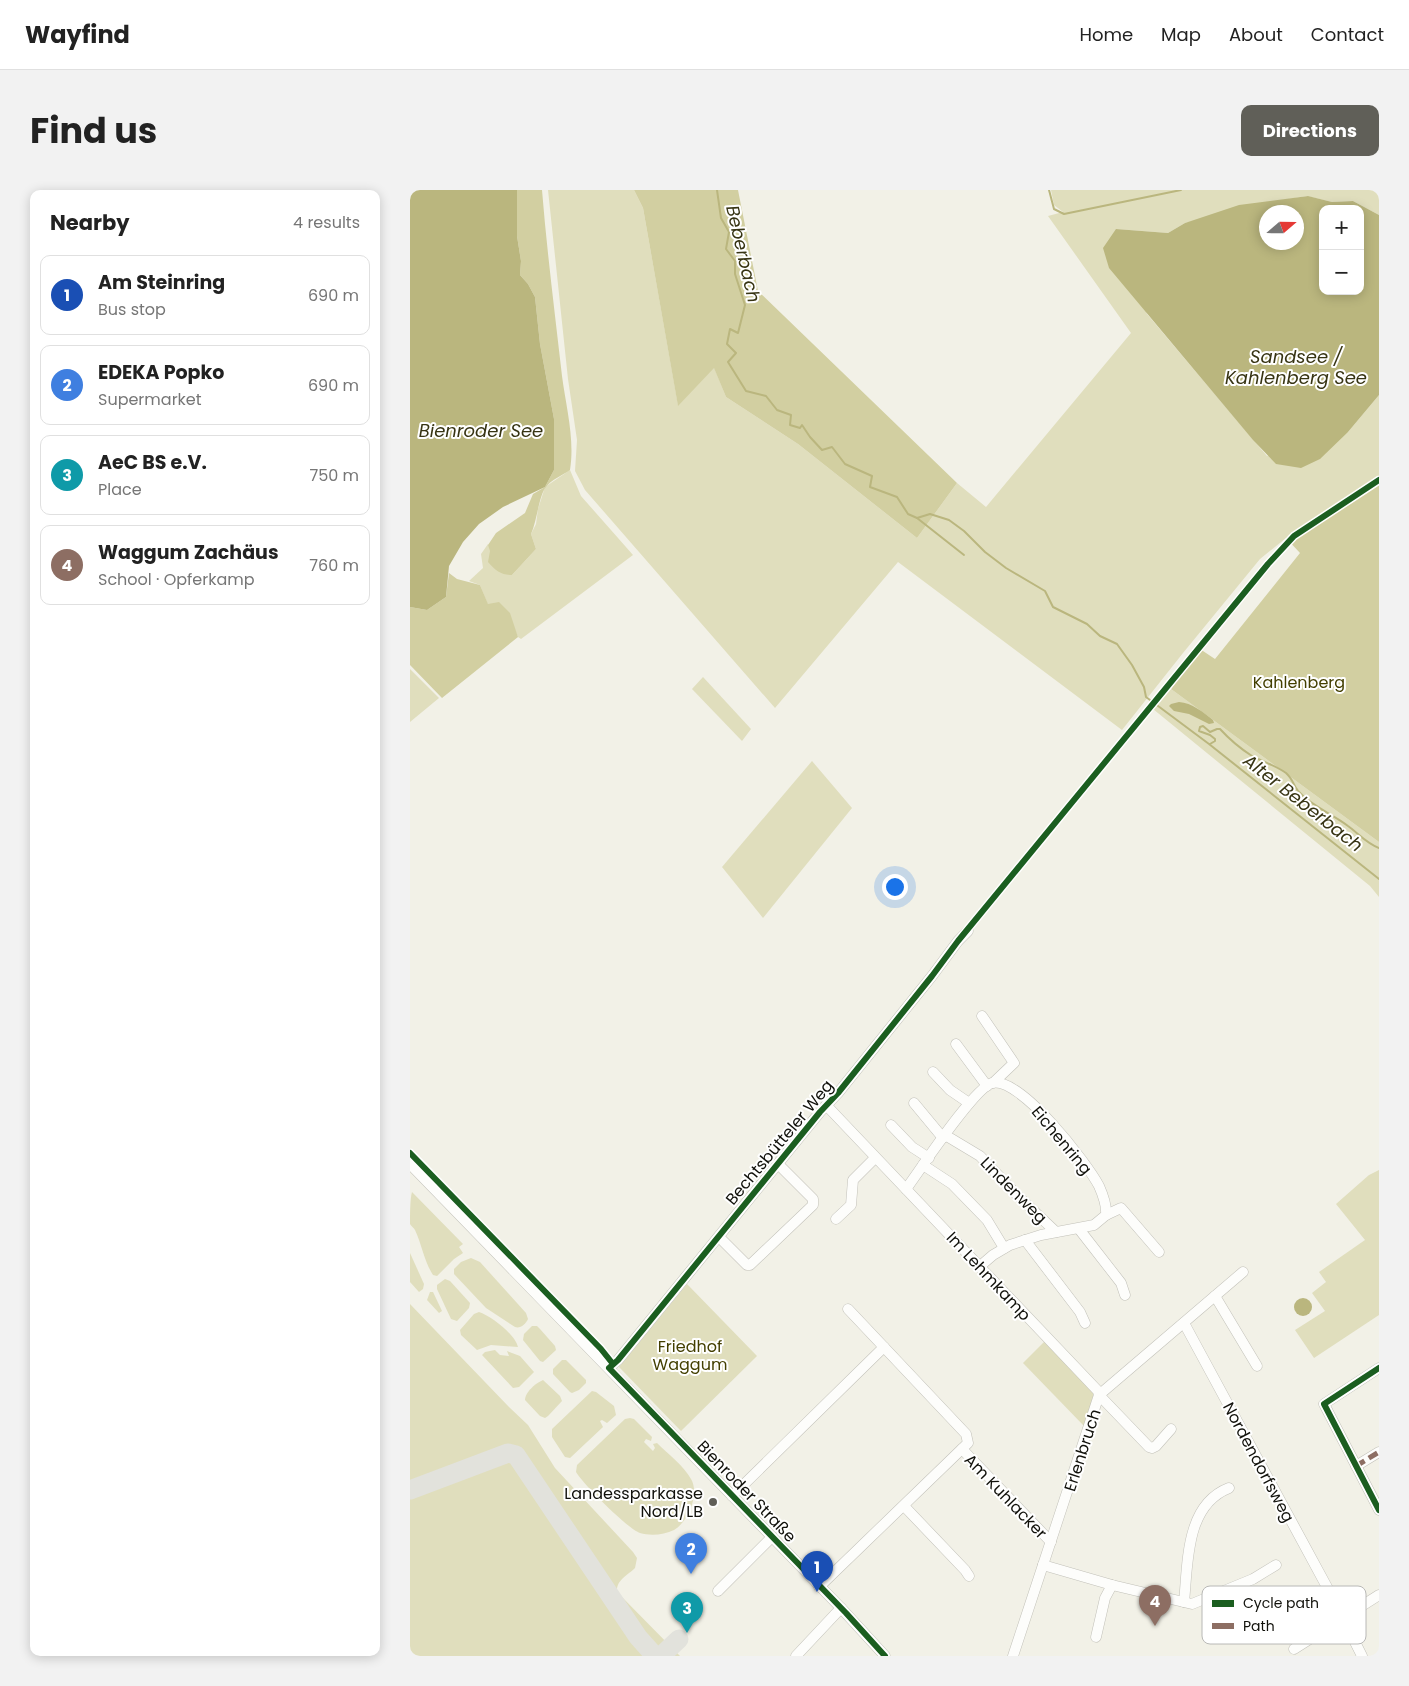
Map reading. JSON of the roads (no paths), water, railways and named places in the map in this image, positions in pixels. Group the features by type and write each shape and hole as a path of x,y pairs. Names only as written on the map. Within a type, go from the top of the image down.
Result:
{"street":[{"name":"Bechtsbütteler Weg","path":"609,1368 618,1360 826,1105 844,1086 958,941 968,931"},
{"path":"906,1189 969,1103 1014,1062 982,1016"},
{"path":"956,1044 990,1084"},
{"path":"933,1072 950,1090 969,1103"},
{"name":"Eichenring","path":"990,1084 1004,1084 1019,1093 1037,1108 1062,1134 1098,1185 1106,1205 1106,1215"},
{"name":"Lindenweg","path":"914,1103 944,1136 980,1156 1056,1232"},
{"name":"Im Lehmkamp","path":"826,1105 1149,1447 1156,1446 1171,1429"},
{"path":"891,1125 926,1162 952,1184 987,1220 1004,1248"},
{"path":"836,1219 851,1205 853,1180 875,1158"},
{"name":"Bienroder Straße","path":"410,1164 841,1608 885,1656"},
{"path":"718,1237 747,1264 750,1264 812,1205 813,1199 778,1164"},
{"path":"979,1266 1004,1248 1056,1232 1094,1226 1106,1215 1121,1208 1159,1252"},
{"path":"1079,1229 1121,1283 1125,1294"},
{"path":"1026,1240 1080,1312 1086,1323"},
{"name":"Erlenbruch","path":"1013,1656 1099,1396 1243,1272"},
{"path":"1216,1296 1257,1366"},
{"path":"819,1587 968,1443 966,1434 848,1309"},
{"name":"Nordendorfsweg","path":"1184,1323 1326,1586"},
{"path":"732,1496 884,1346"},
{"path":"1379,1368 1324,1404 1379,1510"},
{"name":"Am Kuhlacker","path":"962,1449 1051,1542"},
{"path":"1356,1466 1379,1452"},
{"path":"1184,1602 1194,1526 1210,1501 1221,1491 1229,1488"},
{"path":"904,1506 966,1570 969,1576"},
{"name":"Bienroder Straße","path":"718,1591 772,1537"},
{"path":"1043,1565 1112,1585 1192,1604 1202,1600"},
{"path":"1236,1586 1253,1579 1276,1565"},
{"path":"1096,1636 1105,1598 1112,1585"},
{"path":"1366,1603 1379,1595"},
{"path":"796,1656 841,1608"},
{"path":"1294,1649 1302,1644"},
{"name":"Nordendorfsweg","path":"1357,1644 1362,1656"}],"water":[{"name":"Bienroder See","path":"410,190 517,190 517,236 521,261 520,275 528,284 535,297 540,344 554,419 554,470 545,487 503,507 479,524 463,542 449,566 446,597 427,610 410,607"},
{"name":"Sandsee / Kahlenberg See","path":"1308,196 1332,202 1353,201 1360,205 1319,205 1319,295 1364,295 1364,207 1379,215 1379,395 1348,432 1320,459 1301,468 1276,464 1253,440 1109,268 1103,248 1116,229 1168,233 1185,223 1239,205"},
{"path":"1179,702 1197,708 1213,720 1214,723 1209,724 1189,714 1174,711 1169,706"},
{"path":"1303,1298 1309,1301 1312,1307 1309,1313 1303,1316 1297,1313 1294,1307 1297,1301"}],"waterway":[{"name":"Beberbach","path":"717,190 721,218 729,232 726,249 735,261 735,274 745,305 738,333 730,329 727,344 736,353 728,362 746,391 766,396 777,410 791,415 790,425 800,428 802,425 822,450 832,447 845,464 872,476 870,487 897,497 908,514 917,518 930,514 949,520 1006,568 1045,591 1053,607 1087,624 1100,636 1117,644 1132,665 1144,687 1146,697 1209,744 1379,879"},
{"path":"1049,190 1054,209 1064,214 1181,190"},
{"path":"917,518 964,555"},
{"name":"Beberbach","path":"1210,744 1215,739 1199,731 1200,727 1203,726 1210,732 1220,729 1247,753 1286,773 1298,791 1310,802 1379,848"}],"place":[{"name":"Landessparkasse Nord/LB","path":"713,1502"},
{"name":"EDEKA Popko","path":"691,1574"},
{"name":"Am Steinring","path":"817,1592"},
{"name":"Waggum Zachäus","path":"1155,1626"},
{"name":"AeC BS e.V.","path":"687,1633"}],"park label":[{"name":"Kahlenberg","path":"1299,682"},
{"name":"Friedhof Waggum","path":"690,1355"}],"water label":[{"name":"Alter Beberbach","path":"1303,803"}]}
